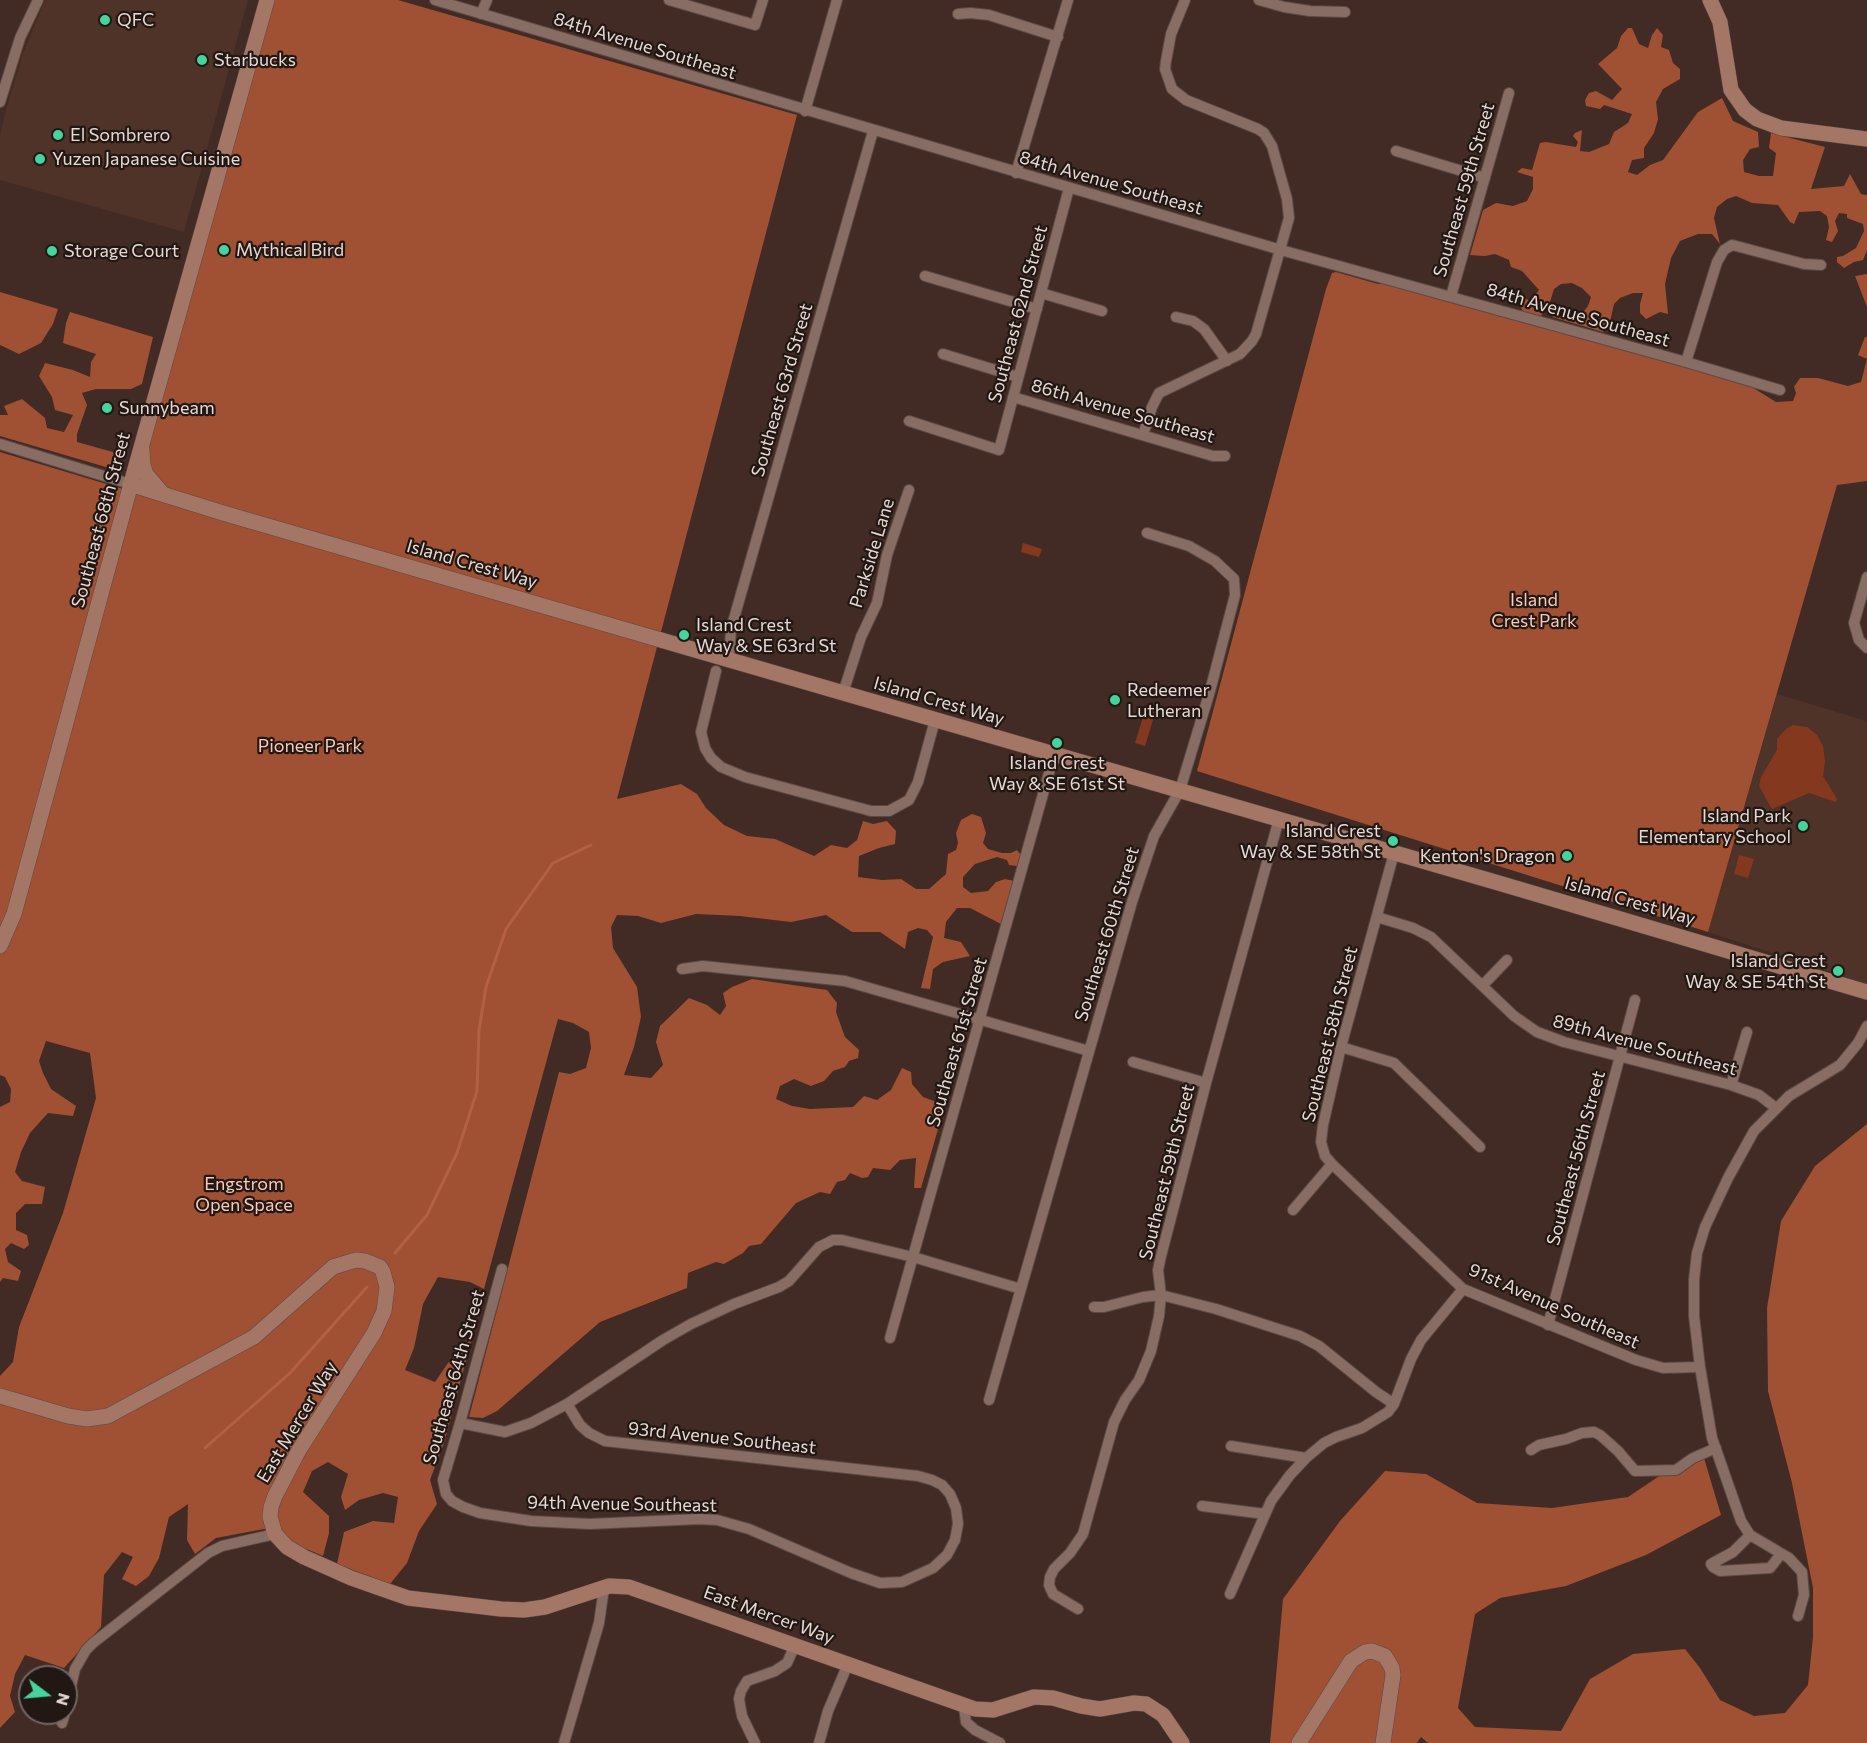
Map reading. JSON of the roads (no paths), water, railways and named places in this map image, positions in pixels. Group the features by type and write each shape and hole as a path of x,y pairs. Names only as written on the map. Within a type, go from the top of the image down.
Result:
{"street":[{"path":"0,102 20,38 38,0"},
{"name":"Southeast 68th Street","path":"0,946 14,914 130,484 267,0"},
{"name":"84th Avenue Southeast","path":"435,0 1281,250 1780,390"},
{"path":"481,14 487,0"},
{"path":"669,0 755,25 763,0"},
{"path":"805,111 837,0"},
{"path":"1016,173 1068,0"},
{"path":"1143,435 1159,393 1227,361 1247,348 1256,334 1288,224 1288,209 1275,156 1268,138 1258,129 1186,100 1172,89 1167,78 1166,61 1171,34 1185,0"},
{"path":"1259,0 1301,9 1345,12"},
{"path":"1710,0 1720,22 1731,90 1745,110 1757,119 1781,128 1867,139"},
{"path":"958,14 989,15 1058,37"},
{"name":"Southeast 59th Street","path":"1451,296 1509,93"},
{"name":"Southeast 63rd Street","path":"729,660 731,629 873,131"},
{"path":"1396,151 1485,178"},
{"name":"Southeast 62nd Street","path":"909,421 999,450 1069,188"},
{"path":"1686,362 1717,262 1724,250 1732,246 1740,247 1804,264 1821,265"},
{"path":"925,276 1037,309"},
{"path":"1041,292 1102,310"},
{"path":"1176,317 1192,321 1204,329 1227,361"},
{"path":"943,354 1018,377"},
{"name":"86th Avenue Southeast","path":"1013,397 1212,456 1225,456"},
{"path":"143,438 141,456 143,465 151,481 163,494"},
{"name":"Island Crest Way","path":"0,444 163,494 1867,992"},
{"name":"Parkside Lane","path":"843,693 861,637 877,603 887,555 909,490"},
{"name":"Southeast 60th Street","path":"989,1400 1132,902 1154,836 1180,790 1233,608 1236,585 1231,574 1201,552 1147,533"},
{"path":"1867,577 1854,623 1859,640 1867,648"},
{"path":"716,671 700,732 711,758 722,767 745,777 871,811 889,811 902,805 914,793 935,720"},
{"name":"Southeast 61st Street","path":"890,1338 1054,755"},
{"name":"Southeast 59th Street","path":"1078,1609 1053,1594 1049,1585 1050,1577 1083,1534 1114,1422 1149,1358 1159,1316 1161,1295 1158,1270 1161,1256 1279,819"},
{"name":"Southeast 58th Street","path":"1332,1164 1325,1156 1321,1142 1323,1125 1341,1047 1394,853"},
{"name":"89th Avenue Southeast","path":"1377,917 1413,928 1431,937 1525,1025 1537,1032 1557,1040 1731,1085 1759,1095 1776,1108"},
{"path":"1483,985 1507,960"},
{"path":"682,969 703,966 845,981 1089,1051"},
{"name":"Southeast 56th Street","path":"1548,1325 1635,1000"},
{"path":"1798,1616 1804,1595 1802,1572 1794,1562 1750,1535 1741,1521 1712,1438 1694,1316 1697,1253 1705,1227 1754,1131 1776,1108 1801,1088 1840,1065 1858,1043 1867,1026"},
{"path":"1731,1085 1747,1032"},
{"path":"1341,1047 1394,1063 1480,1147"},
{"path":"1133,1062 1206,1083"},
{"path":"1293,1210 1332,1164"},
{"name":"91st Avenue Southeast","path":"1332,1164 1463,1289 1652,1366 1675,1369 1700,1367"},
{"path":"460,1423 504,1432 531,1423 567,1404 691,1324 789,1281 825,1243 842,1240 913,1257 1021,1289"},
{"name":"East Mercer Way","path":"0,1396 68,1416 87,1419 108,1416 254,1337 333,1268 356,1260 380,1267 387,1287 380,1322 299,1450 275,1496 270,1516 275,1534 287,1546 304,1557 393,1594 418,1600 524,1610 568,1600 604,1588 629,1587 964,1707 993,1710 1034,1697 1100,1709 1134,1703 1146,1704 1163,1715 1182,1743"},
{"name":"Southeast 64th Street","path":"446,1494 443,1480 501,1269"},
{"path":"1230,1594 1271,1502 1290,1476 1324,1443 1378,1420 1388,1412 1394,1404 1411,1359 1421,1340 1463,1289"},
{"path":"1094,1307 1161,1295 1208,1306 1300,1336 1329,1353 1394,1404"},
{"name":"93rd Avenue Southeast","path":"567,1404 580,1425 589,1433 605,1441 918,1476 932,1480 942,1485 950,1494 956,1508 956,1540"},
{"path":"1531,1450 1539,1445 1566,1439 1582,1432 1594,1432 1618,1451 1635,1472 1676,1470 1693,1458 1716,1448"},
{"path":"1231,1446 1306,1458"},
{"name":"94th Avenue Southeast","path":"446,1494 463,1508 531,1521 590,1524 717,1520 749,1529 851,1573 880,1583 902,1582 933,1568 947,1555 956,1540"},
{"path":"1202,1506 1265,1514"},
{"path":"77,1665 93,1643 208,1553 222,1546 275,1534"},
{"path":"1750,1535 1733,1552 1711,1564 1713,1567 1720,1571 1770,1568 1781,1554"},
{"path":"564,1743 599,1623 604,1588"},
{"path":"755,1743 742,1716 739,1699 741,1691 747,1681 775,1671 787,1663 795,1645"},
{"path":"1299,1743 1351,1661 1365,1652 1372,1651 1385,1656 1393,1675 1383,1743"},
{"path":"819,1743 828,1711 848,1664"},
{"path":"964,1707 966,1722 996,1742"}],"waterway":[{"path":"395,1253 427,1215 457,1153 477,1091 479,1030 486,987 506,929 553,863 591,845"},
{"path":"205,1448 290,1373 367,1287"}],"place":[{"name":"QFC","path":"105,20"},
{"name":"Starbucks","path":"202,60"},
{"name":"El Sombrero","path":"58,135"},
{"name":"Yuzen Japanese Cuisine","path":"40,159"},
{"name":"Mythical Bird","path":"224,250"},
{"name":"Storage Court","path":"52,251"},
{"name":"Sunnybeam","path":"107,408"},
{"name":"Island Crest Way & SE 63rd St","path":"684,635"},
{"name":"Redeemer Lutheran","path":"1115,700"},
{"name":"Island Crest Way & SE 61st St","path":"1057,743"},
{"name":"Island Park Elementary School","path":"1803,826"},
{"name":"Island Crest Way & SE 58th St","path":"1393,841"},
{"name":"Kenton's Dragon","path":"1567,856"},
{"name":"Island Crest Way & SE 54th St","path":"1838,971"}],"park label":[{"name":"Island Crest Park","path":"1534,610"},
{"name":"Pioneer Park","path":"310,746"},
{"name":"Engstrom Open Space","path":"244,1194"}]}
